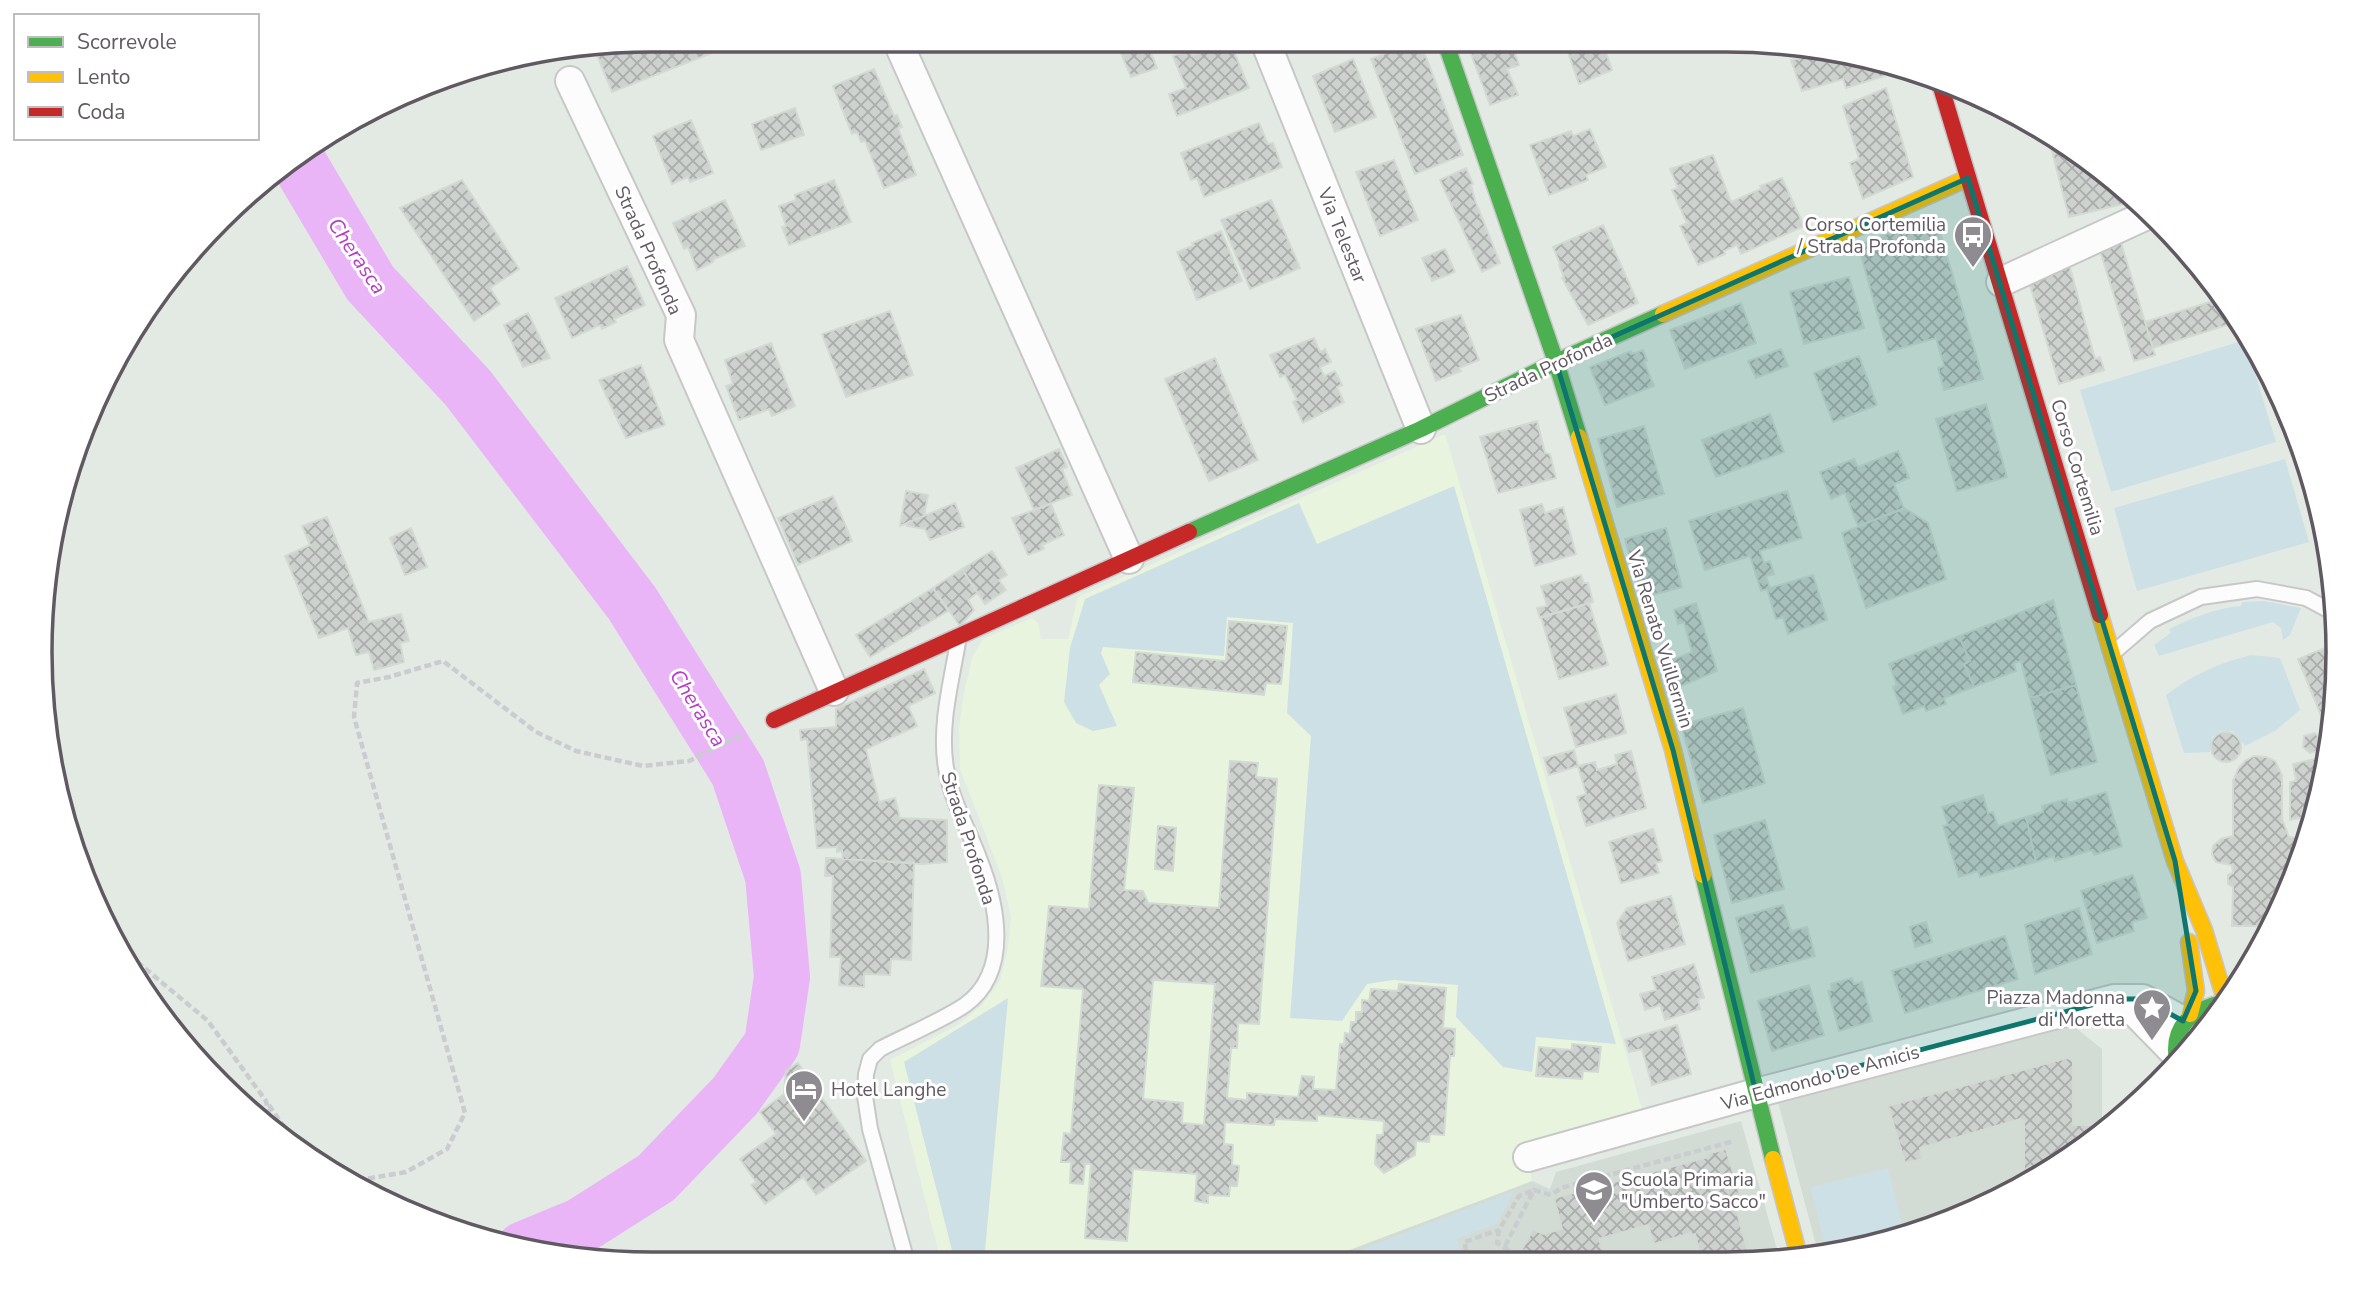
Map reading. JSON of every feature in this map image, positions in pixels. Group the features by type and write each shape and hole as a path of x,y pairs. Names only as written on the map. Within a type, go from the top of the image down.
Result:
{"street":[{"path":"902,52 1129,559"},
{"name":"Via Telestar","path":"1269,52 1422,429"},
{"name":"Via Renato Vuillermin","path":"1448,52 1556,362 1673,750 1756,1093 1797,1248"},
{"name":"Strada Profonda","path":"570,81 681,315 679,340 834,691"},
{"name":"Corso Cortemilia","path":"1943,93 2175,861 2204,930 2222,989"},
{"name":"Strada Profonda","path":"774,720 1422,429 1556,362 1968,178"},
{"path":"2001,282 2140,218"},
{"name":"Corso Cortemilia","path":"2175,861 2196,991 2175,1042 2176,1050"},
{"path":"2114,999 2136,1013 2172,1053"},
{"name":"Via Edmondo De Amicis","path":"1540,1154 1756,1093 2114,999 2143,999 2186,1018"},
{"path":"2186,1018 2201,1008 2210,1007"}],"lane":[{"path":"2112,654 2150,621 2201,597 2257,589 2306,598 2323,607"},
{"name":"Strada Profonda","path":"904,1252 870,1129 865,1096 870,1059 880,1049 965,1004 982,988 994,965 997,943 992,896 956,806 946,770 945,721 958,637"}],"path":[{"path":"365,1179 406,1172 447,1149 465,1113 354,717 357,683 389,677 443,661 536,732 576,751 643,766 688,761 774,720"},
{"path":"141,965 208,1021 283,1126"},
{"path":"266,1101 269,1114"},
{"path":"1513,1252 1497,1243 1499,1230 1518,1196 1534,1190 1551,1195 1562,1188 1735,1141 1738,1153"},
{"path":"1505,1246 1534,1190 1540,1154"},
{"path":"1467,1252 1464,1242 1499,1230"}],"highlighted area":[{"path":"1968,178 2175,861 2196,991 2183,1021 2143,999 2114,999 1756,1093 1673,750 1556,362"}],"shaded area":[{"path":"2238,342 2254,368 2276,442 2111,492 2080,390"},
{"path":"1445,434 1642,1109 1526,1142 1532,1181 1344,1252 938,1252 890,1060 956,1026 982,1005 1000,980 1008,948 1011,917 1002,877 960,769 959,728 964,693 972,658 983,639 1032,618 1038,623 1041,639 1068,639 1078,597"},
{"path":"2285,459 2309,542 2137,591 2114,508"},
{"path":"1454,486 1616,1044 1536,1037 1532,1072 1503,1067 1456,1017 1458,985 1393,980 1367,984 1342,1021 1290,1018 1311,736 1287,713 1293,623 1227,617 1224,656 1103,647 1101,653 1110,674 1099,685 1117,726 1093,731 1076,723 1064,702 1070,648 1085,599 1299,503 1317,544"},
{"path":"2264,601 2301,608 2290,635 2283,640 2281,628 2273,622 2159,656 2154,645 2171,633 2169,629 2204,614 2241,606 2242,602"},
{"path":"2251,655 2280,658 2300,710 2275,731 2245,746 2233,731 2221,731 2212,737 2210,752 2184,753 2166,695 2206,670"},
{"path":"1008,998 985,1252 952,1252 904,1062"},
{"path":"2071,1024 2102,1049 2102,1120 2091,1129 1991,1191 1918,1221 1843,1241 1816,1245 1778,1102"},
{"name":"Scuola Primaria \"Umberto Sacco\"","path":"1741,1121 1777,1250 1344,1252 1532,1181 1550,1189 1556,1172"},
{"path":"1888,1168 1902,1226 1824,1244 1810,1187"},
{"path":"1514,1191 1497,1224 1457,1239 1460,1252 1355,1252"}],"building":[{"path":"714,52 612,92 597,56"},
{"path":"1120,52 1150,52 1157,68 1131,77"},
{"path":"1190,52 1192,56 1203,52 1234,52 1249,88 1177,116 1169,94 1186,88 1173,56"},
{"path":"1388,52 1424,52 1463,155 1415,174 1371,59"},
{"path":"1470,52 1515,52 1519,65 1507,69 1518,95 1490,105"},
{"path":"1568,52 1606,52 1612,70 1579,84"},
{"path":"1800,58 1843,64 1884,76 1846,88 1843,79 1802,91 1791,60"},
{"path":"1353,59 1376,117 1335,132 1313,76"},
{"path":"874,69 894,116 897,115 902,127 898,128 916,175 884,188 865,141 861,142 857,132 852,134 833,86"},
{"path":"1886,88 1913,177 1863,199 1850,163 1859,159 1843,106"},
{"path":"795,108 804,135 761,150 752,124"},
{"path":"691,120 713,173 690,182 688,177 672,184 653,136"},
{"path":"1259,123 1268,144 1273,143 1282,167 1204,197 1197,178 1191,180 1181,153"},
{"path":"1590,129 1606,167 1586,175 1588,180 1549,195 1530,145 1571,131 1573,136"},
{"path":"2051,149 2091,176 2123,204 2069,217"},
{"path":"1713,155 1731,202 1761,189 1760,186 1782,178 1804,226 1741,254 1737,245 1724,251 1725,254 1698,265 1680,226 1687,223 1672,190 1678,188 1670,169"},
{"path":"1394,160 1418,220 1380,236 1356,172"},
{"path":"1466,168 1473,184 1471,185 1475,200 1500,263 1482,272 1440,180"},
{"path":"462,180 519,269 490,288 500,304 474,321 400,208"},
{"path":"834,180 851,222 789,245 782,227 786,226 779,206 796,200 795,195"},
{"path":"725,200 745,246 714,259 697,270 688,247 684,249 673,223"},
{"path":"1271,200 1300,268 1250,289 1221,220"},
{"path":"1936,218 1983,379 1944,390 1938,368 1944,366 1936,338 1888,352 1858,245"},
{"path":"1603,225 1638,303 1588,325 1562,278 1564,277 1553,247"},
{"path":"1221,231 1242,281 1197,300 1177,252"},
{"path":"2119,236 2155,355 2134,361 2099,247"},
{"path":"1445,249 1455,272 1432,281 1422,258"},
{"path":"2069,264 2095,359 2100,357 2104,370 2059,384 2030,285"},
{"path":"627,266 645,305 614,319 616,322 602,329 600,325 572,338 555,298"},
{"path":"1849,277 1864,328 1804,344 1790,292"},
{"path":"2212,301 2228,325 2153,348 2145,322"},
{"path":"1741,303 1756,343 1685,369 1670,330"},
{"path":"890,311 913,375 846,397 822,334"},
{"path":"528,313 550,358 523,367 504,325"},
{"path":"1461,315 1479,360 1436,381 1416,329"},
{"path":"1314,338 1320,352 1325,349 1331,362 1320,367 1324,376 1335,371 1342,385 1337,387 1344,402 1303,423 1293,402 1297,400 1285,375 1280,377 1270,355"},
{"path":"771,343 795,406 772,416 769,409 739,420 726,386 733,384 725,360"},
{"path":"1781,349 1788,366 1756,378 1748,361"},
{"path":"1643,350 1647,361 1644,362 1654,386 1605,405 1590,367 1631,351 1632,354"},
{"path":"1859,356 1877,405 1833,422 1814,373"},
{"path":"1215,358 1258,460 1209,481 1165,379"},
{"path":"641,365 665,425 626,438 599,380"},
{"path":"1986,404 2007,477 1957,491 1936,419"},
{"path":"1770,414 1784,452 1716,477 1702,440"},
{"path":"1537,421 1545,453 1550,454 1556,478 1498,493 1480,437"},
{"path":"1644,426 1664,494 1617,507 1598,439"},
{"path":"1059,449 1067,467 1062,469 1072,495 1034,510 1016,468"},
{"path":"1898,451 1909,478 1894,484 1904,509 1858,526 1845,493 1831,499 1820,472 1854,459 1858,467"},
{"path":"906,491 928,495 924,516 900,526"},
{"path":"1787,491 1802,538 1760,551 1764,563 1770,561 1774,574 1766,576 1770,588 1813,575 1827,620 1788,634 1783,617 1776,619 1767,589 1761,591 1750,556 1705,570 1689,521"},
{"path":"833,496 852,541 798,565 778,518"},
{"path":"955,503 964,527 930,540 925,529 907,526 907,523"},
{"path":"1051,504 1064,535 1042,545 1044,549 1028,555 1012,518"},
{"path":"1542,504 1545,513 1563,507 1576,554 1535,566 1520,510"},
{"path":"1904,508 1928,523 1946,579 1866,608 1842,533"},
{"path":"327,517 369,622 401,614 409,641 400,643 404,662 374,670 369,652 356,655 348,628 319,638 285,556 310,545 302,526"},
{"path":"411,528 427,567 405,575 390,538"},
{"path":"1666,528 1682,587 1641,598 1625,539"},
{"path":"992,551 1007,575 999,580 1006,590 985,604 962,569"},
{"path":"962,569 977,593 968,600 974,610 960,626 933,588"},
{"path":"1581,575 1584,583 1588,583 1593,602 1540,618 1537,608 1547,606 1541,586"},
{"path":"933,588 948,611 870,657 856,635"},
{"path":"2053,600 2076,685 2030,698 2021,661 2014,663 2016,671 1974,687 1964,664 1970,661 1959,636"},
{"path":"1589,603 1608,665 1559,679 1541,617"},
{"path":"1696,603 1717,671 1667,692 1659,665 1692,652 1684,622 1678,624 1674,610"},
{"path":"1229,621 1287,626 1281,684 1266,683 1264,695 1133,682 1136,652 1226,661"},
{"path":"1959,636 1970,661 1964,664 1974,687 1944,698 1946,704 1926,711 1924,706 1903,714 1893,687 1897,685 1889,664"},
{"path":"2326,648 2321,717 2298,659"},
{"path":"924,669 935,693 908,706 917,726 866,749 879,802 895,798 900,818 947,820 947,862 923,864 843,859 842,851 837,852 837,847 817,848 807,739 801,740 800,730 836,727 836,709"},
{"path":"2076,685 2097,762 2051,775 2030,698"},
{"path":"1616,694 1626,733 1576,747 1564,708"},
{"path":"1743,708 1765,783 1703,803 1681,725"},
{"path":"2226,732 2237,736 2241,747 2237,758 2226,762 2215,758 2211,747 2215,736"},
{"path":"2315,733 2319,737 2317,751 2310,753 2303,747 2304,736"},
{"path":"1574,750 1578,766 1549,775 1544,758"},
{"path":"1631,751 1646,808 1586,826 1577,797 1586,794 1578,766 1595,762 1597,770 1617,764 1615,755"},
{"path":"2254,756 2275,761 2282,775 2282,819 2289,837 2296,838 2260,926 2232,926 2233,887 2228,884 2228,875 2233,873 2232,865 2216,862 2212,854 2213,846 2221,839 2233,836 2233,781 2245,761"},
{"path":"2316,759 2302,817 2290,820 2290,782 2296,781 2293,764"},
{"path":"1230,761 1258,763 1256,777 1277,779 1259,1024 1238,1023 1237,1048 1231,1048 1227,1098 1247,1100 1247,1093 1298,1097 1302,1076 1314,1077 1313,1089 1336,1090 1340,1044 1344,1044 1345,1033 1350,1034 1351,1022 1356,1022 1356,1012 1362,1012 1362,1000 1369,1001 1371,989 1398,991 1399,984 1446,988 1443,1028 1455,1029 1454,1056 1450,1056 1444,1135 1430,1134 1429,1142 1416,1141 1415,1155 1384,1173 1375,1164 1377,1135 1383,1135 1384,1121 1317,1115 1317,1121 1275,1119 1274,1125 1225,1122 1224,1144 1233,1145 1232,1165 1239,1166 1237,1186 1230,1186 1229,1196 1208,1195 1208,1203 1195,1201 1197,1174 1133,1169 1127,1241 1085,1238 1091,1164 1085,1164 1083,1184 1070,1183 1071,1162 1061,1162 1064,1133 1071,1134 1083,989 1041,986 1049,906 1089,909 1099,785 1134,788 1124,890 1143,891 1148,903 1219,908","holes":["1153,980 1215,984 1204,1125 1182,1123 1183,1103 1143,1099"]},
{"path":"2106,792 2122,846 2094,855 2092,850 2055,861 2054,856 2036,862 2026,817 2043,812 2042,806 2067,799 2068,803"},
{"path":"1983,795 1988,813 1993,812 1998,826 2026,817 2036,862 1980,877 1978,871 1959,877 1943,826 1948,825 1942,807"},
{"path":"1765,820 1784,889 1732,903 1714,835"},
{"path":"1158,826 1176,828 1173,871 1155,869"},
{"path":"1653,829 1662,861 1656,863 1659,873 1621,883 1609,842"},
{"path":"826,858 914,863 911,960 891,959 890,975 864,974 864,987 839,985 841,957 830,957 833,876 825,876"},
{"path":"2133,875 2147,918 2132,922 2134,931 2097,943 2081,891"},
{"path":"1671,896 1685,944 1628,961 1617,923 1627,908"},
{"path":"1783,905 1791,931 1807,927 1815,956 1751,973 1736,918"},
{"path":"2079,908 2092,954 2035,974 2025,925"},
{"path":"1926,922 1932,942 1915,947 1910,927"},
{"path":"2005,936 2018,979 1905,1013 1892,971"},
{"path":"1694,964 1704,998 1698,999 1700,1009 1665,1020 1660,1005 1645,1010 1640,994 1656,990 1652,977"},
{"path":"1852,978 1854,984 1862,982 1872,1021 1839,1031 1828,991 1832,990 1831,984"},
{"path":"1809,985 1824,1035 1772,1051 1758,1001"},
{"path":"1677,1025 1691,1074 1652,1085 1642,1049 1629,1052 1625,1040"},
{"path":"1572,1044 1601,1047 1598,1072 1583,1071 1582,1079 1536,1076 1539,1047 1572,1050"},
{"path":"2067,1058 2073,1060 2073,1125 2096,1125 2024,1173 2024,1121 2020,1119 1920,1148 1922,1159 1905,1163 1888,1106"},
{"name":"Hotel Langhe","path":"798,1063 866,1161 816,1195 803,1177 765,1204 751,1185 756,1182 740,1159 776,1134 760,1112 784,1094 786,1071"},
{"path":"1726,1149 1741,1199 1734,1201 1748,1251 1699,1252 1695,1234 1691,1233 1654,1244 1648,1225 1599,1239 1603,1252 1521,1252 1533,1229 1543,1234 1562,1229 1554,1198 1708,1157 1707,1154"}],"waterway":[{"name":"Cherasca","path":"301,166 370,283 468,388 632,603 738,772 773,876 782,977 772,1044 735,1096 656,1178 582,1225 541,1242"}],"traffic: fast":[{"path":"1449,52 1556,362 1579,437"},
{"path":"1189,532 1421,429 1556,362 1663,314"},
{"path":"1703,875 1773,1159"},
{"path":"2176,1049 2183,1025 2196,1013 2210,1007"}],"traffic: slow":[{"path":"1663,314 1968,178"},
{"path":"1579,437 1673,750 1703,875"},
{"path":"2100,615 2175,861 2204,930 2222,989"},
{"path":"2189,942 2196,991 2190,1014"},
{"path":"1773,1159 1797,1248"}],"traffic: jam":[{"path":"1943,93 2100,615"},
{"path":"774,720 1189,532"}],"place":[{"name":"Corso Cortemilia / Strada Profonda","path":"1973,269"},
{"name":"Piazza Madonna di Moretta","path":"2152,1042"},
{"name":"Hotel Langhe","path":"804,1123"},
{"name":"Scuola Primaria \"Umberto Sacco\"","path":"1594,1224"}]}
